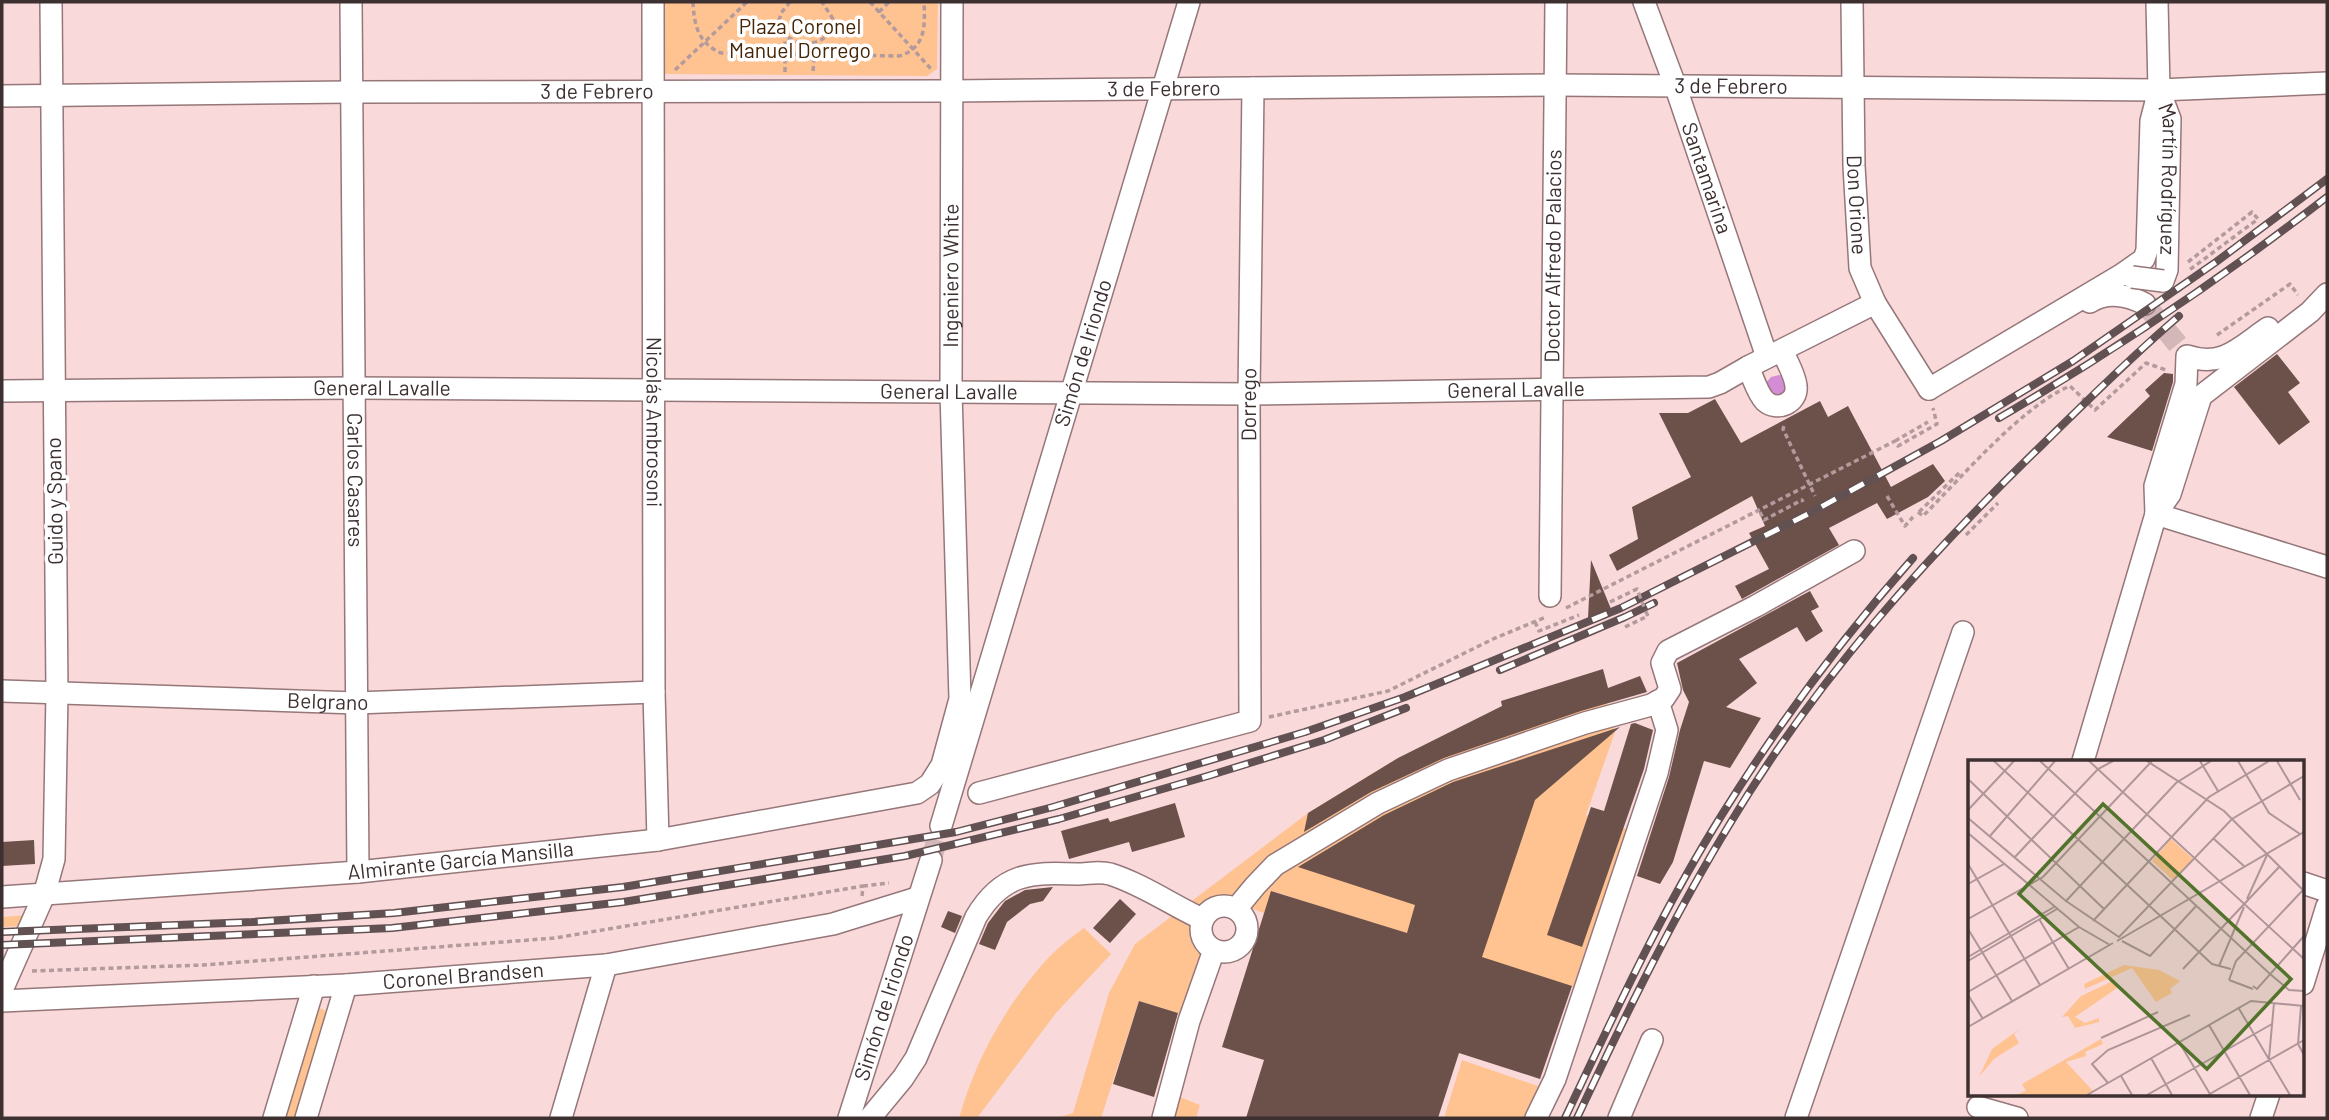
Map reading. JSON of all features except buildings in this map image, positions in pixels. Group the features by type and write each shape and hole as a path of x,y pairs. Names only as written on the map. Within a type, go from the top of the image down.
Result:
{"street":[{"name":"Guido y Spano","path":"6,981 44,895 54,859 57,693 51,2"},
{"name":"Carlos Casares","path":"351,2 358,872"},
{"name":"Nicolás Ambrosoni","path":"653,2 654,692 658,841"},
{"name":"Ingeniero White","path":"952,2 951,392 968,701"},
{"name":"Simón de Iriondo","path":"917,793 930,784 942,765 968,701 1072,393 1189,2"},
{"name":"Doctor Alfredo Palacios","path":"1550,606 1550,391 1556,2"},
{"name":"Santamarina","path":"1644,2 1675,85 1766,358"},
{"name":"Don Orione","path":"1853,2 1852,89 1860,268 1875,303 1929,388"},
{"name":"Martín Rodríguez","path":"2127,276 2144,259 2147,250 2151,121 2159,90 2157,2"},
{"name":"3 de Febrero","path":"2,96 1554,85 2159,90 2327,83"},
{"name":"Dorrego","path":"1250,721 1249,394 1254,88"},
{"name":"Martín Rodríguez","path":"2159,90 2170,119 2167,270 2174,278"},
{"path":"1929,388 1969,378 2095,299 2111,295 2124,296 2145,304 2144,281 2159,254 2160,244 2159,90"},
{"name":"Martín Rodríguez","path":"2127,276 2174,278"},
{"path":"1929,388 2127,276"},
{"path":"2156,514 2170,494 2200,399 2210,388 2310,312 2327,292"},
{"path":"2083,760 2156,514 2155,486 2186,384 2187,356 2200,360 2219,359 2327,292"},
{"name":"General Lavalle","path":"2,391 354,388 1249,394 1709,387 1875,303"},
{"path":"1766,358 1796,386 1793,398 1784,405 1771,405 1766,402 1766,358"},
{"path":"2156,514 2327,567"},
{"path":"1236,909 1275,865 1378,803 1448,770 1658,701 1667,695 1670,689 1662,663 1668,651 1854,551"},
{"path":"1796,1118 1963,632"},
{"name":"Belgrano","path":"2,691 356,703 654,692"},
{"path":"941,826 968,701"},
{"path":"1536,1118 1555,1079 1657,773 1667,730 1658,701"},
{"path":"979,793 1250,721"},
{"name":"Almirante García Mansilla","path":"2,897 358,872 658,841 917,793"},
{"name":"Simón de Iriondo","path":"849,1118 931,860"},
{"path":"870,1118 916,1058 982,905 1002,886 1031,873 1102,873 1117,877 1202,919"},
{"path":"2304,883 2327,891"},
{"name":"Coronel Brandsen","path":"2,1001 346,985 606,965 833,924 918,898"},
{"path":"1221,906 1236,909 1246,921 1246,936 1242,943 1229,951 1214,950 1203,940 1202,919 1207,912 1221,906"},
{"path":"2304,981 2327,906"},
{"path":"1163,1118 1189,1021 1214,950"},
{"path":"561,1118 606,965"},
{"path":"306,1118 346,985"},
{"path":"274,1118 314,986"},
{"path":"1619,1118 1652,1040"},
{"path":"2261,1118 2268,1096"},
{"path":"1978,1106 2017,1118"}],"path":[{"path":"693,2 694,21 704,42 721,53 899,56 913,49 922,38 925,30 924,2"},
{"path":"652,91 747,2"},
{"path":"790,2 778,18 778,25 785,36 801,44 816,42 828,33 833,24 831,13 822,2"},
{"path":"870,2 952,91"},
{"path":"879,12 889,2"},
{"path":"785,36 785,91"},
{"path":"812,91 816,42"},
{"path":"2252,212 2258,219 2174,278 2252,212"},
{"path":"1959,472 1919,512 1923,516 2007,433 2059,391 2070,386 2095,410 2146,363 2159,370 2170,371"},
{"path":"1895,441 1898,446 1937,424 1929,388"},
{"path":"1784,405 1790,416 1783,429 1815,496"},
{"path":"1535,622 1539,632 1579,614 1566,618 1562,610 1760,512 1928,422"},
{"path":"1887,496 1905,526 1913,517"},
{"path":"1760,512 1764,520 1802,500 1804,502"},
{"path":"1966,535 1998,503"},
{"path":"1610,602 1637,589 1648,616 1625,627"},
{"path":"1250,721 1388,691 1493,639 1535,622 1550,606"},
{"path":"6,981 555,938 894,882"},
{"path":"859,916 863,886"}],"green space":[{"name":"Plaza Coronel Manuel Dorrego","path":"663,2 938,2 937,69 927,76 666,74 663,71"},
{"path":"1605,697 1615,732 1586,815 1626,829 1573,987 1272,891 1264,913 1231,901 1216,901 1207,904 1198,915 1196,931 1202,948 1181,1014 1139,1001 1101,1118 1057,1118 1073,1113 1109,993 1135,944 1308,813 1398,758"},
{"path":"27,915 22,926 2,927 2,917"},
{"path":"1084,928 1111,954 1056,1013 977,1118 959,1118 974,1074 1007,1011 1051,955"},
{"path":"316,1008 323,1009 328,1015 299,1118 279,1118"},
{"path":"1462,1060 1538,1086 1526,1118 1444,1118"},
{"path":"1170,1093 1200,1105 1196,1118 1163,1118"}],"shaded area":[{"path":"1784,376 1791,386 1775,401 1765,384 1771,377"}],"tunnel":[{"path":"2145,304 2187,356"},
{"path":"931,860 941,826"}],"railway":[{"path":"2,932 252,922 394,913 623,887 956,832 1053,807 1305,732 1405,697 1621,608 1812,512 1941,441 2073,361 2216,262 2327,179"},
{"path":"1999,418 2167,313 2327,197"},
{"path":"1577,1118 1631,1005 1689,894 1731,822 1799,719 1875,622 1957,530 2094,394 2179,316"},
{"path":"1565,1118 1659,925 1723,813 1766,746 1813,681 1913,558"},
{"path":"1500,670 1654,603"},
{"path":"2,945 392,928 623,902 905,856 1059,819 1211,775 1324,740 1406,708"}]}
